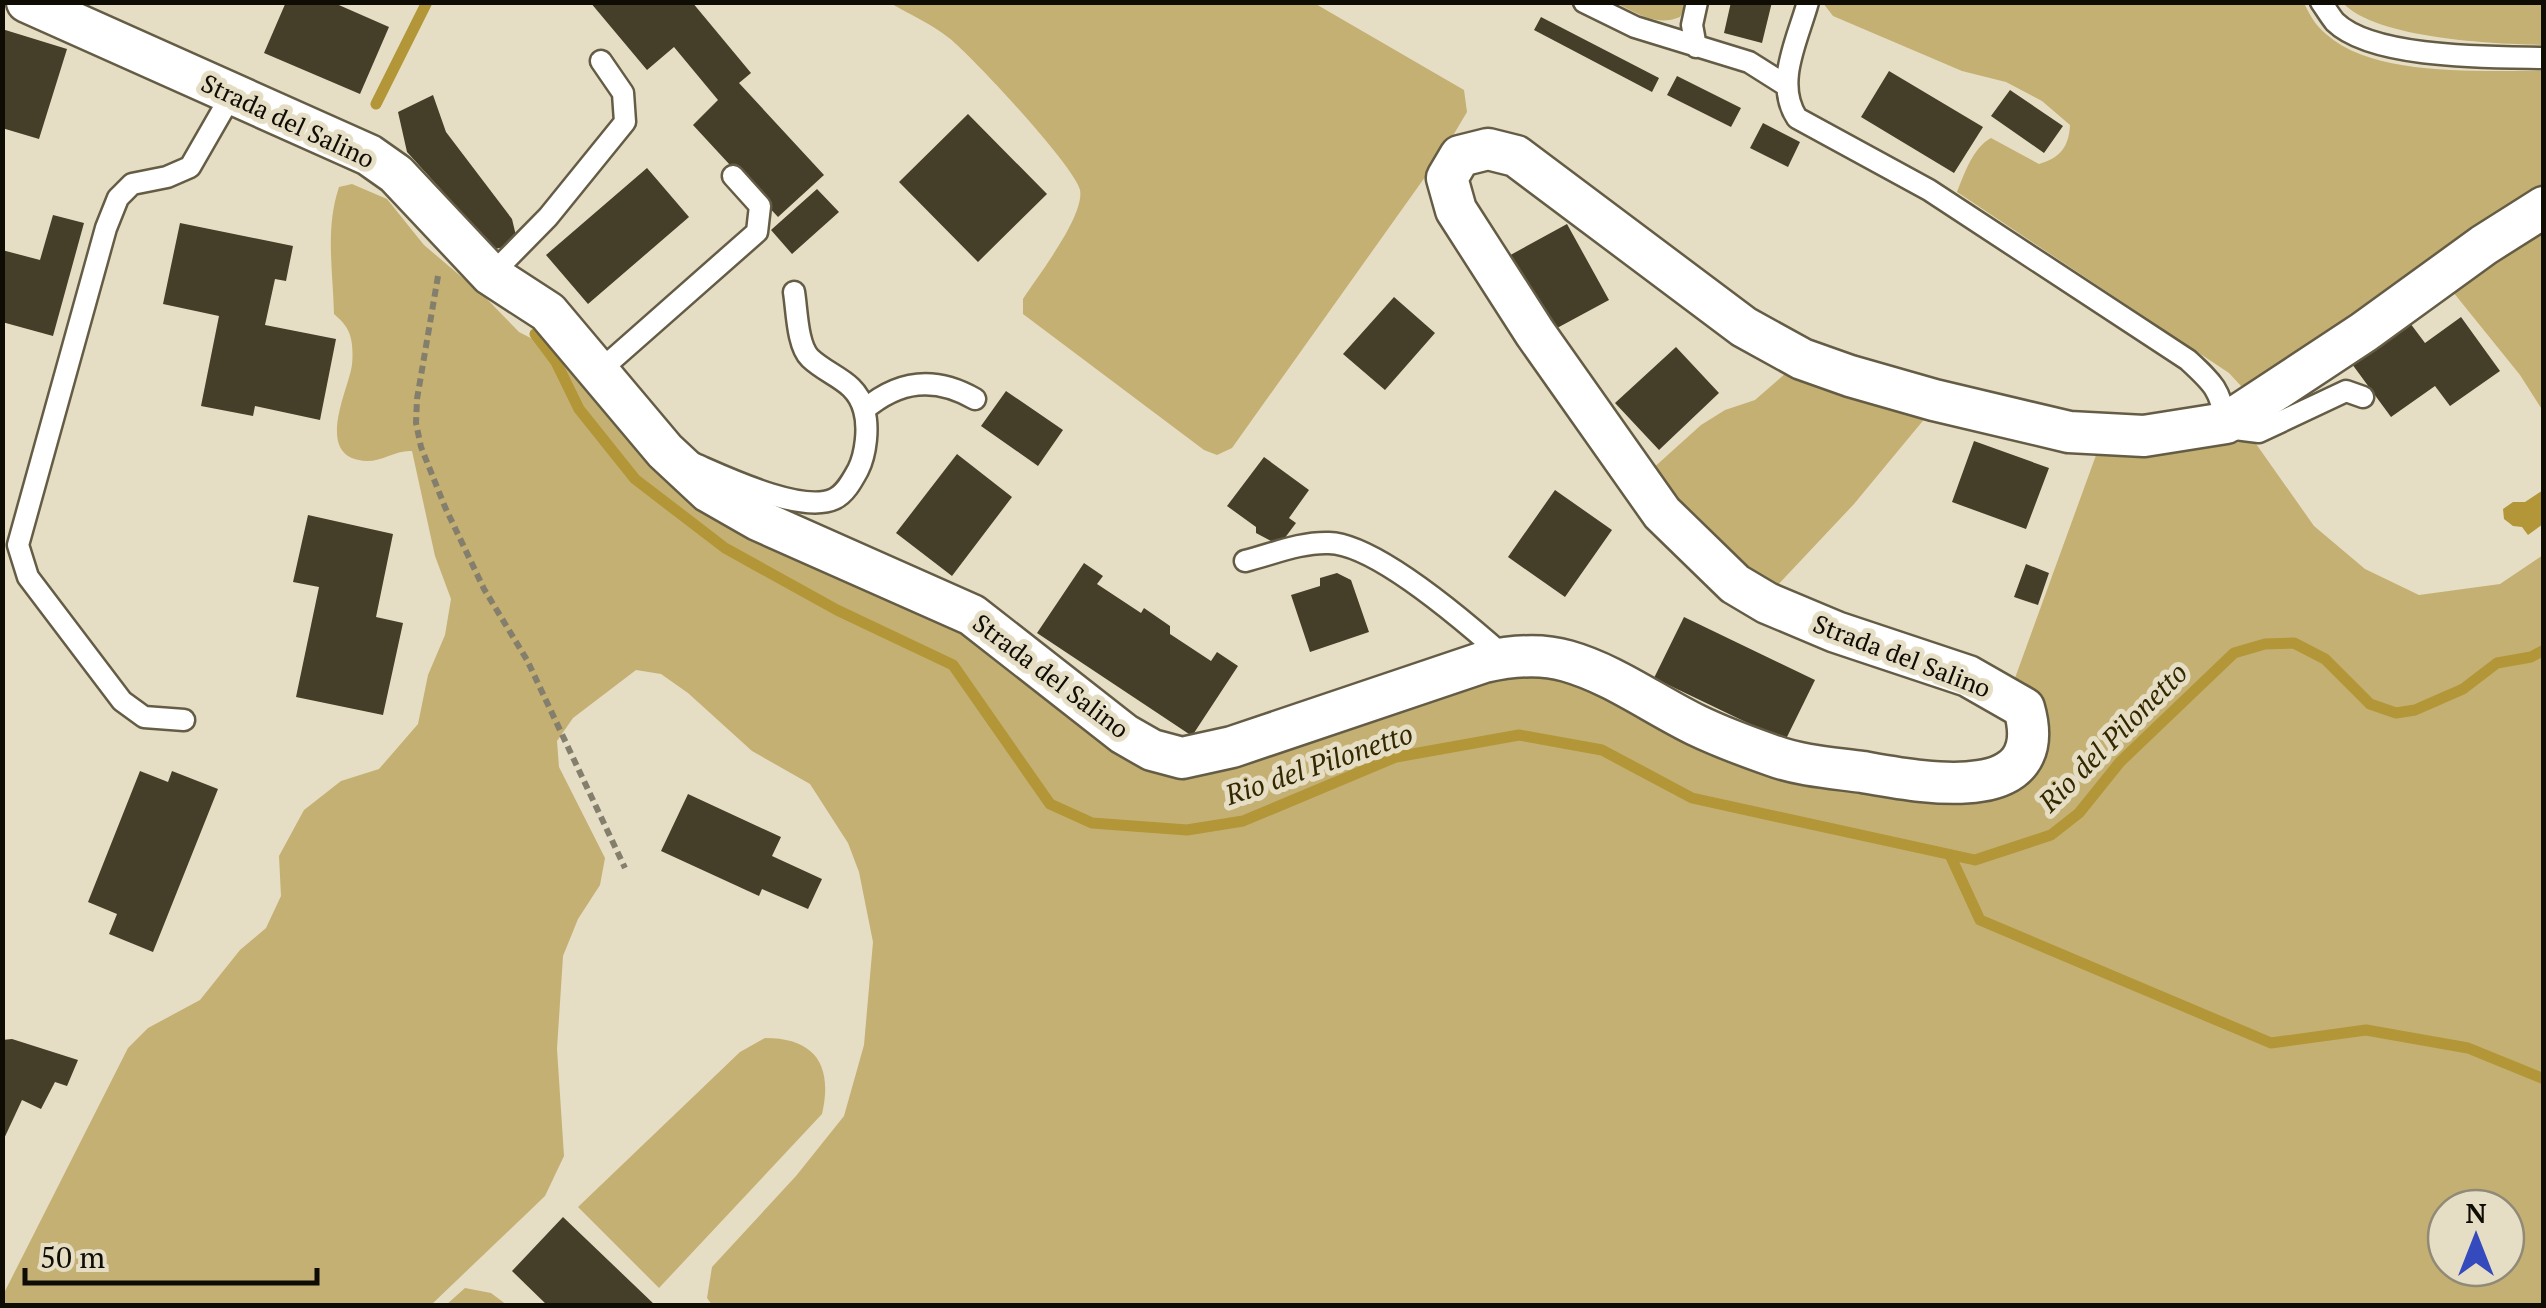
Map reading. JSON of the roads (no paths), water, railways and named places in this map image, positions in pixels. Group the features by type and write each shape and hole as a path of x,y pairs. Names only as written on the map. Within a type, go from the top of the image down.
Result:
{"street":[{"name":"Strada del Salino","path":"27,2 370,155 396,174 492,274 548,312 666,450 709,492 758,520 972,615 1124,734 1152,750 1182,758 1232,747 1505,657 1562,660 1597,671 1696,725 1778,758 1959,784 2002,776 2025,756 2030,730 2024,708 1968,676 1836,632 1767,603 1735,584 1662,513 1535,333 1456,210 1448,178 1460,156 1488,149 1516,156 1744,327 1802,359 1850,376 2069,432 2144,436 2226,423 2544,207"}],"lane":[{"path":"1584,2 1635,26 1749,62 1787,86"},
{"path":"1696,47 1692,25 1697,2"},
{"path":"1808,2 1787,86 1787,103 1797,118 1929,190 2188,360 2215,384 2226,423 2234,429 2259,432 2346,391 2364,397"},
{"path":"2321,2 2337,23 2348,30 2392,46 2457,56 2544,58"},
{"path":"492,274 548,217 625,122 623,93 600,61"},
{"path":"184,720 144,717 122,701 28,577 18,545 106,228 118,198 132,184 168,177 190,167 232,94"},
{"path":"597,368 614,359 757,232 760,206 733,176"},
{"path":"666,450 779,496 812,502 833,500 849,487 861,464 866,438 864,410 854,388 808,357 798,326 794,292"},
{"path":"864,410 886,391 922,385 953,387 975,399"},
{"path":"1245,561 1304,544 1334,543 1368,553 1505,657"}],"waterway":[{"name":"Rio del Pilonetto","path":"376,104 427,2"},
{"name":"Rio del Pilonetto","path":"535,334 556,362 579,409 635,479 725,548 837,610 953,665 1050,804 1092,823 1187,830 1243,821 1396,757 1519,735 1602,750 1692,798 1975,860 2051,835 2079,813 2120,762 2234,653 2265,644 2294,643 2325,659 2370,704 2396,713 2415,710 2463,689 2497,663 2531,657 2544,650"},
{"path":"1950,855 1980,920 2271,1043 2366,1030 2468,1048 2544,1079"}]}
